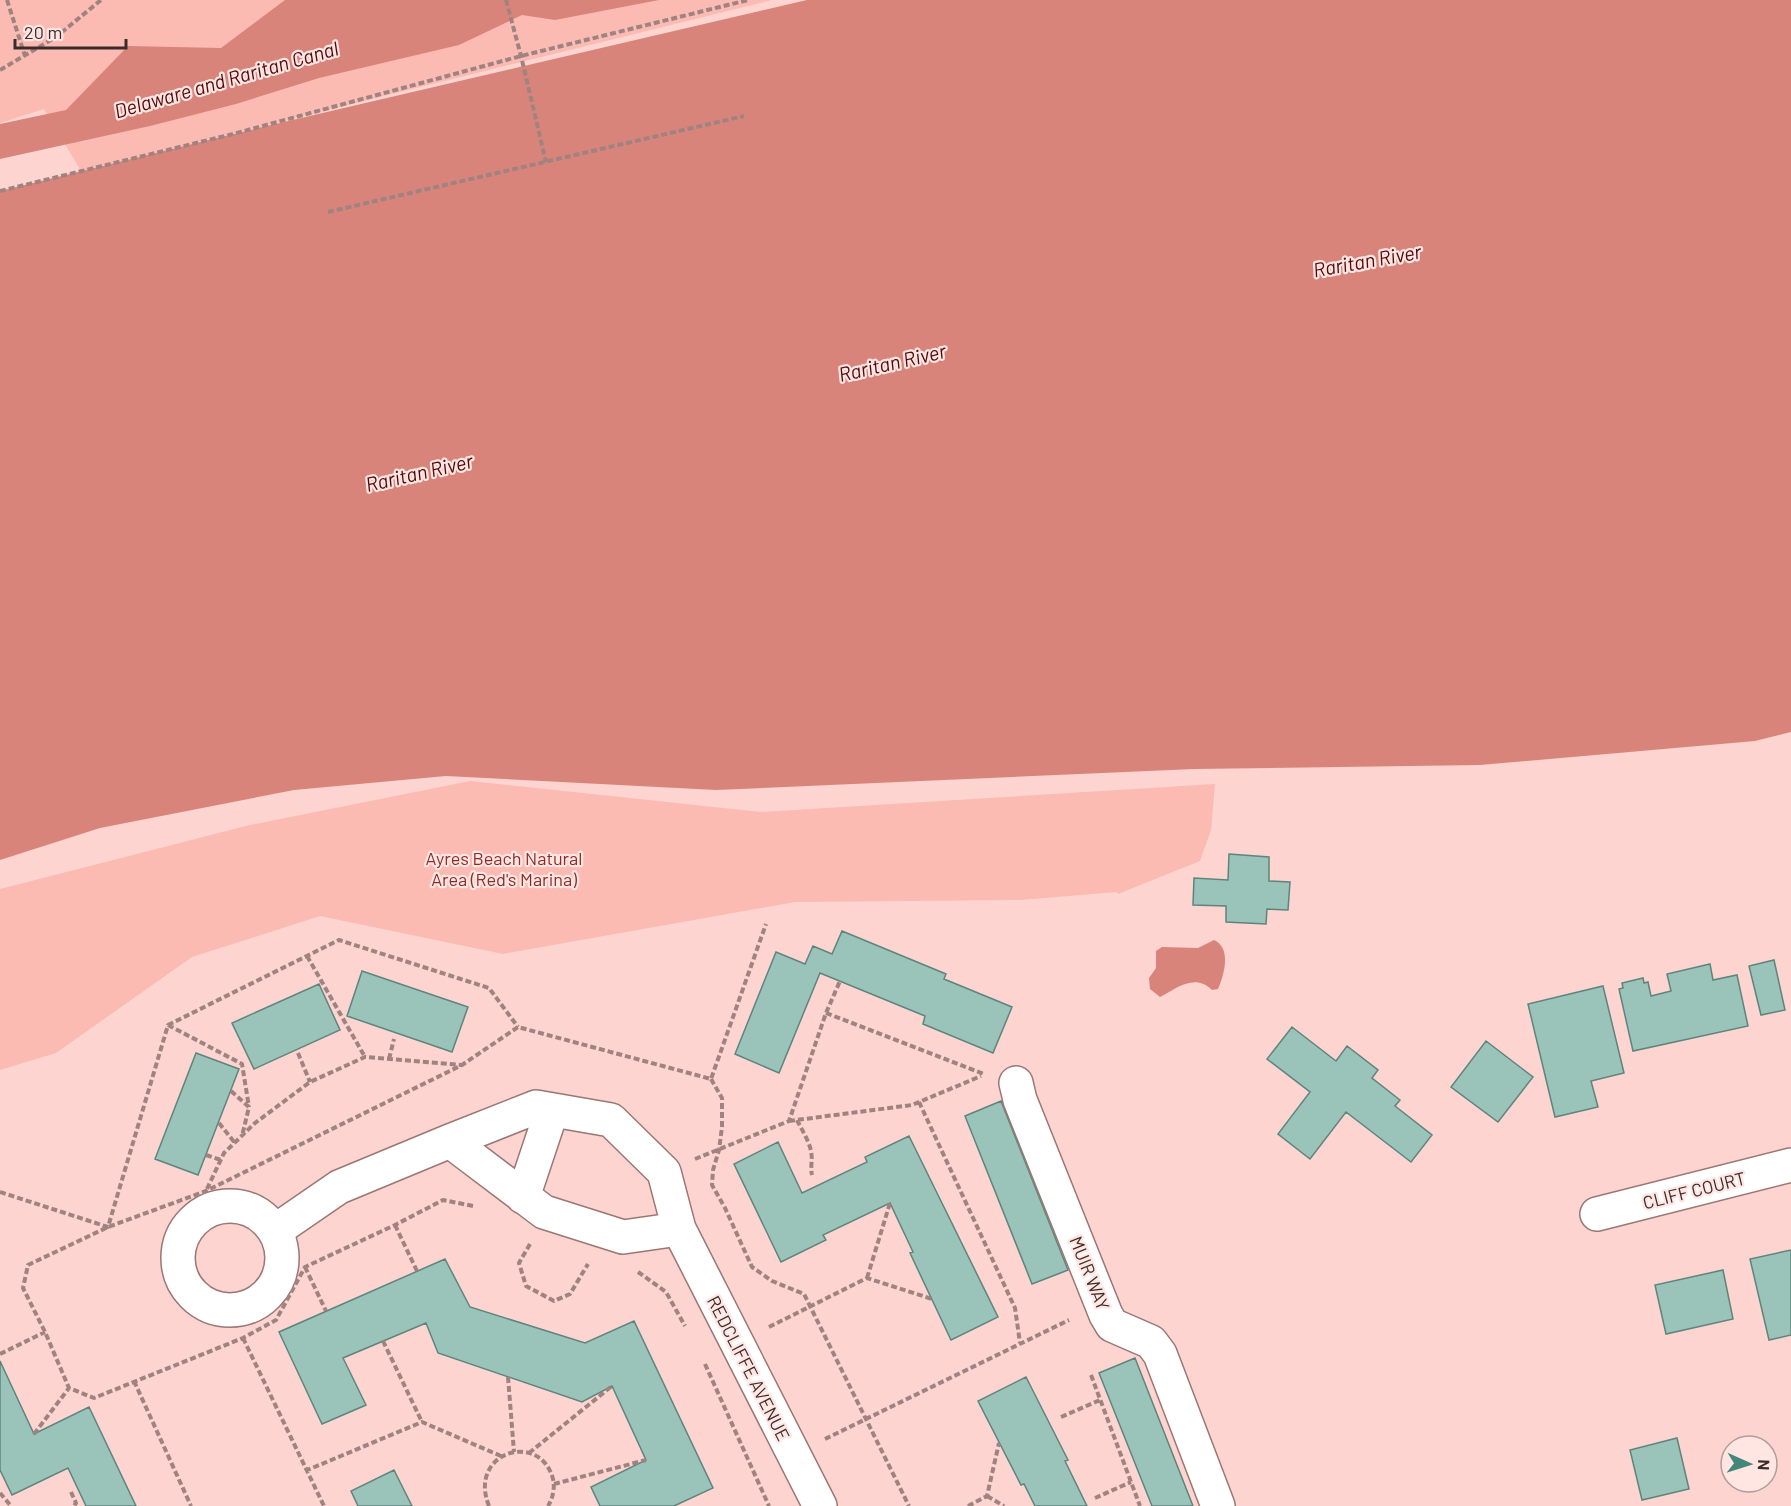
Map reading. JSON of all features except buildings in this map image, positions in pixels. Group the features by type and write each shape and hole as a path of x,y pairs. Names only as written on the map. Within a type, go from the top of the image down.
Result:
{"street":[{"name":"MUIR WAY","path":"1016,1083 1020,1100 1102,1306 1112,1324 1152,1342 1160,1354 1218,1506"},
{"path":"275,1232 339,1187 536,1107 611,1120 664,1172"},
{"path":"534,1204 552,1110"},
{"path":"450,1141 534,1204 595,1228 623,1237 679,1229"},
{"name":"CLIFF COURT","path":"1597,1214 1791,1165"},
{"name":"REDCLIFFE AVENUE","path":"664,1172 679,1229 820,1506"},
{"path":"203,1203 216,1208 233,1206 249,1209 264,1218 275,1232 281,1248 282,1265 277,1282 267,1296 252,1306 236,1311 219,1310 202,1303 189,1292 181,1277 177,1259 179,1242 203,1203"}],"path":[{"path":"7,0 25,56"},
{"path":"0,70 56,37 101,0"},
{"path":"506,0 546,162"},
{"path":"0,191 232,134 521,56 748,0"},
{"path":"328,212 744,116"},
{"path":"711,1079 766,924"},
{"path":"108,1227 168,1025 339,940 489,988 518,1027 711,1079 722,1098 722,1127 712,1185 752,1267 772,1281 804,1294 909,1506"},
{"path":"307,956 365,1057"},
{"path":"789,1121 826,1013 840,981"},
{"path":"826,1013 984,1074"},
{"path":"168,1025 242,1064 249,1107 242,1136"},
{"path":"475,1206 443,1200 305,1267 276,1320 243,1338 94,1398 69,1388 23,1288 27,1265 108,1227 203,1203 462,1065 518,1027"},
{"path":"389,1059 394,1039"},
{"path":"298,1053 310,1082"},
{"path":"203,1203 221,1160 235,1143 255,1123 310,1082 365,1057 462,1065"},
{"path":"664,1172 789,1121 912,1105 1008,1064 1016,1083"},
{"path":"231,1091 249,1107"},
{"path":"918,1102 1015,1308 1020,1343"},
{"path":"797,1120 811,1149 812,1175"},
{"path":"219,1123 235,1143"},
{"path":"206,1155 221,1160"},
{"path":"0,1192 108,1227"},
{"path":"867,1278 890,1203"},
{"path":"534,1204 529,1246 519,1263 526,1286 554,1301 570,1294 587,1267 595,1228"},
{"path":"395,1225 417,1271"},
{"path":"520,1239 529,1246 539,1249"},
{"path":"578,1263 587,1267 597,1267"},
{"path":"305,1267 326,1311"},
{"path":"636,1270 666,1292 686,1328"},
{"path":"736,1344 867,1278 932,1299"},
{"path":"794,1454 1020,1343 1102,1306"},
{"path":"0,1354 45,1332"},
{"path":"243,1338 305,1471 324,1506"},
{"path":"383,1341 422,1422 501,1456"},
{"path":"701,1356 769,1506"},
{"path":"1091,1376 1140,1506"},
{"path":"508,1377 514,1452"},
{"path":"134,1381 191,1506"},
{"path":"529,1453 612,1386"},
{"path":"34,1434 69,1388"},
{"path":"1061,1417 1100,1400"},
{"path":"305,1471 422,1422"},
{"path":"968,1506 987,1496 999,1443"},
{"path":"489,1506 485,1496 486,1473 492,1463 501,1456 514,1452 529,1453 546,1464 554,1484 548,1506"},
{"path":"554,1484 646,1460"},
{"path":"1095,1498 1131,1482"},
{"path":"71,1492 76,1503 74,1506"},
{"path":"0,1493 11,1506"},
{"path":"987,1496 1004,1506"}],"green space":[{"path":"0,0 772,0 81,171 44,109 0,123"},
{"name":"Ayres Beach Natural Area (Red's Marina)","path":"470,781 761,812 1215,784 1211,830 1200,861 1118,894 1117,892 1021,900 795,902 503,954 320,916 192,957 56,1053 0,1070 0,889 250,825"}],"water":[{"name":"Delaware and Raritan Canal","path":"285,0 659,0 555,20 522,15 459,45 319,78 236,104 150,126 0,159 0,124 66,110 128,46 221,48"},
{"name":"Raritan River","path":"807,0 1791,0 1791,732 1755,741 1480,765 1194,769 716,790 446,776 294,790 100,828 0,860 0,191 233,134"},
{"path":"1214,940 1220,944 1225,955 1224,969 1218,989 1212,990 1206,985 1193,982 1179,986 1160,997 1150,989 1149,978 1156,968 1156,951 1162,947 1198,948"}]}
